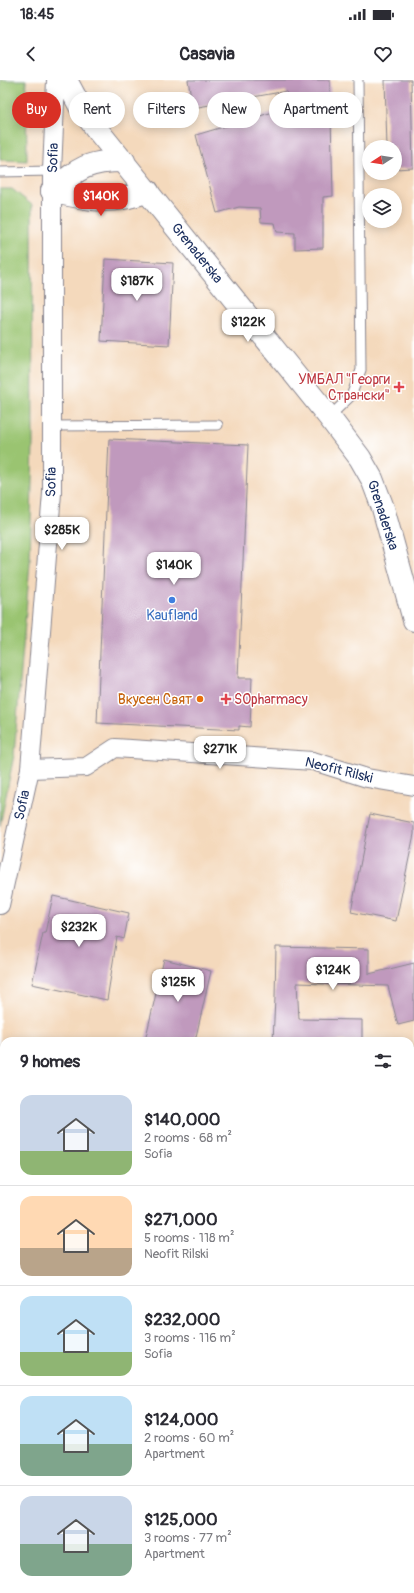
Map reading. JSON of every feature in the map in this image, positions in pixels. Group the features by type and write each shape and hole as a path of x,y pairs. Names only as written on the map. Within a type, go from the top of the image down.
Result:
{"street":[{"name":"Sofia","path":"0,901 30,769 52,493 52,181 56,80"},
{"name":"Grenaderska","path":"66,80 81,108 329,416 360,458 372,479 383,508 414,620"},
{"path":"52,181 72,174 87,165 104,161 124,161"},
{"path":"52,181 82,198 112,200 132,198 148,191"},
{"name":"Neofit Rilski","path":"30,769 86,767 114,748 313,761 367,778 414,786"}],"lane":[{"path":"329,416 351,396 361,370 358,80"},
{"path":"0,172 25,172 52,181"},
{"path":"52,426 218,425"}],"green space":[{"path":"0,80 26,80 26,92 12,92 12,128 27,128 27,161 0,160"},
{"path":"0,189 12,189 32,205 33,442 30,563 14,755 0,826"}],"building":[{"path":"188,80 330,80 330,92 286,91 269,92 269,94 261,96 261,92 207,92 207,105 199,107 199,92 190,92"},
{"path":"385,80 411,80 413,168 402,169 402,140 387,140"},
{"path":"269,113 269,128 331,128 333,196 323,197 323,248 295,249 295,233 277,232 275,223 261,222 260,208 239,207 217,213 196,135 220,128 261,128 261,116"},
{"path":"105,259 173,263 169,345 101,341"},
{"name":"Kaufland","path":"109,439 248,445 238,678 252,678 250,727 239,726 239,730 97,723"},
{"path":"370,814 414,823 414,834 396,921 351,912"},
{"path":"53,896 129,913 124,939 117,937 107,1000 32,984"},
{"path":"276,947 369,949 369,974 414,963 414,1021 398,1025 388,986 297,983 299,1019 362,1020 362,1037 273,1037"},
{"path":"164,959 211,971 196,1037 146,1037"}],"place":[{"name":"УМБАЛ \"Георги Странски\"","path":"399,387"},
{"name":"Kaufland","path":"172,600"},
{"name":"Вкусен Свят","path":"200,699"},
{"name":"SOpharmacy","path":"226,699"}]}
